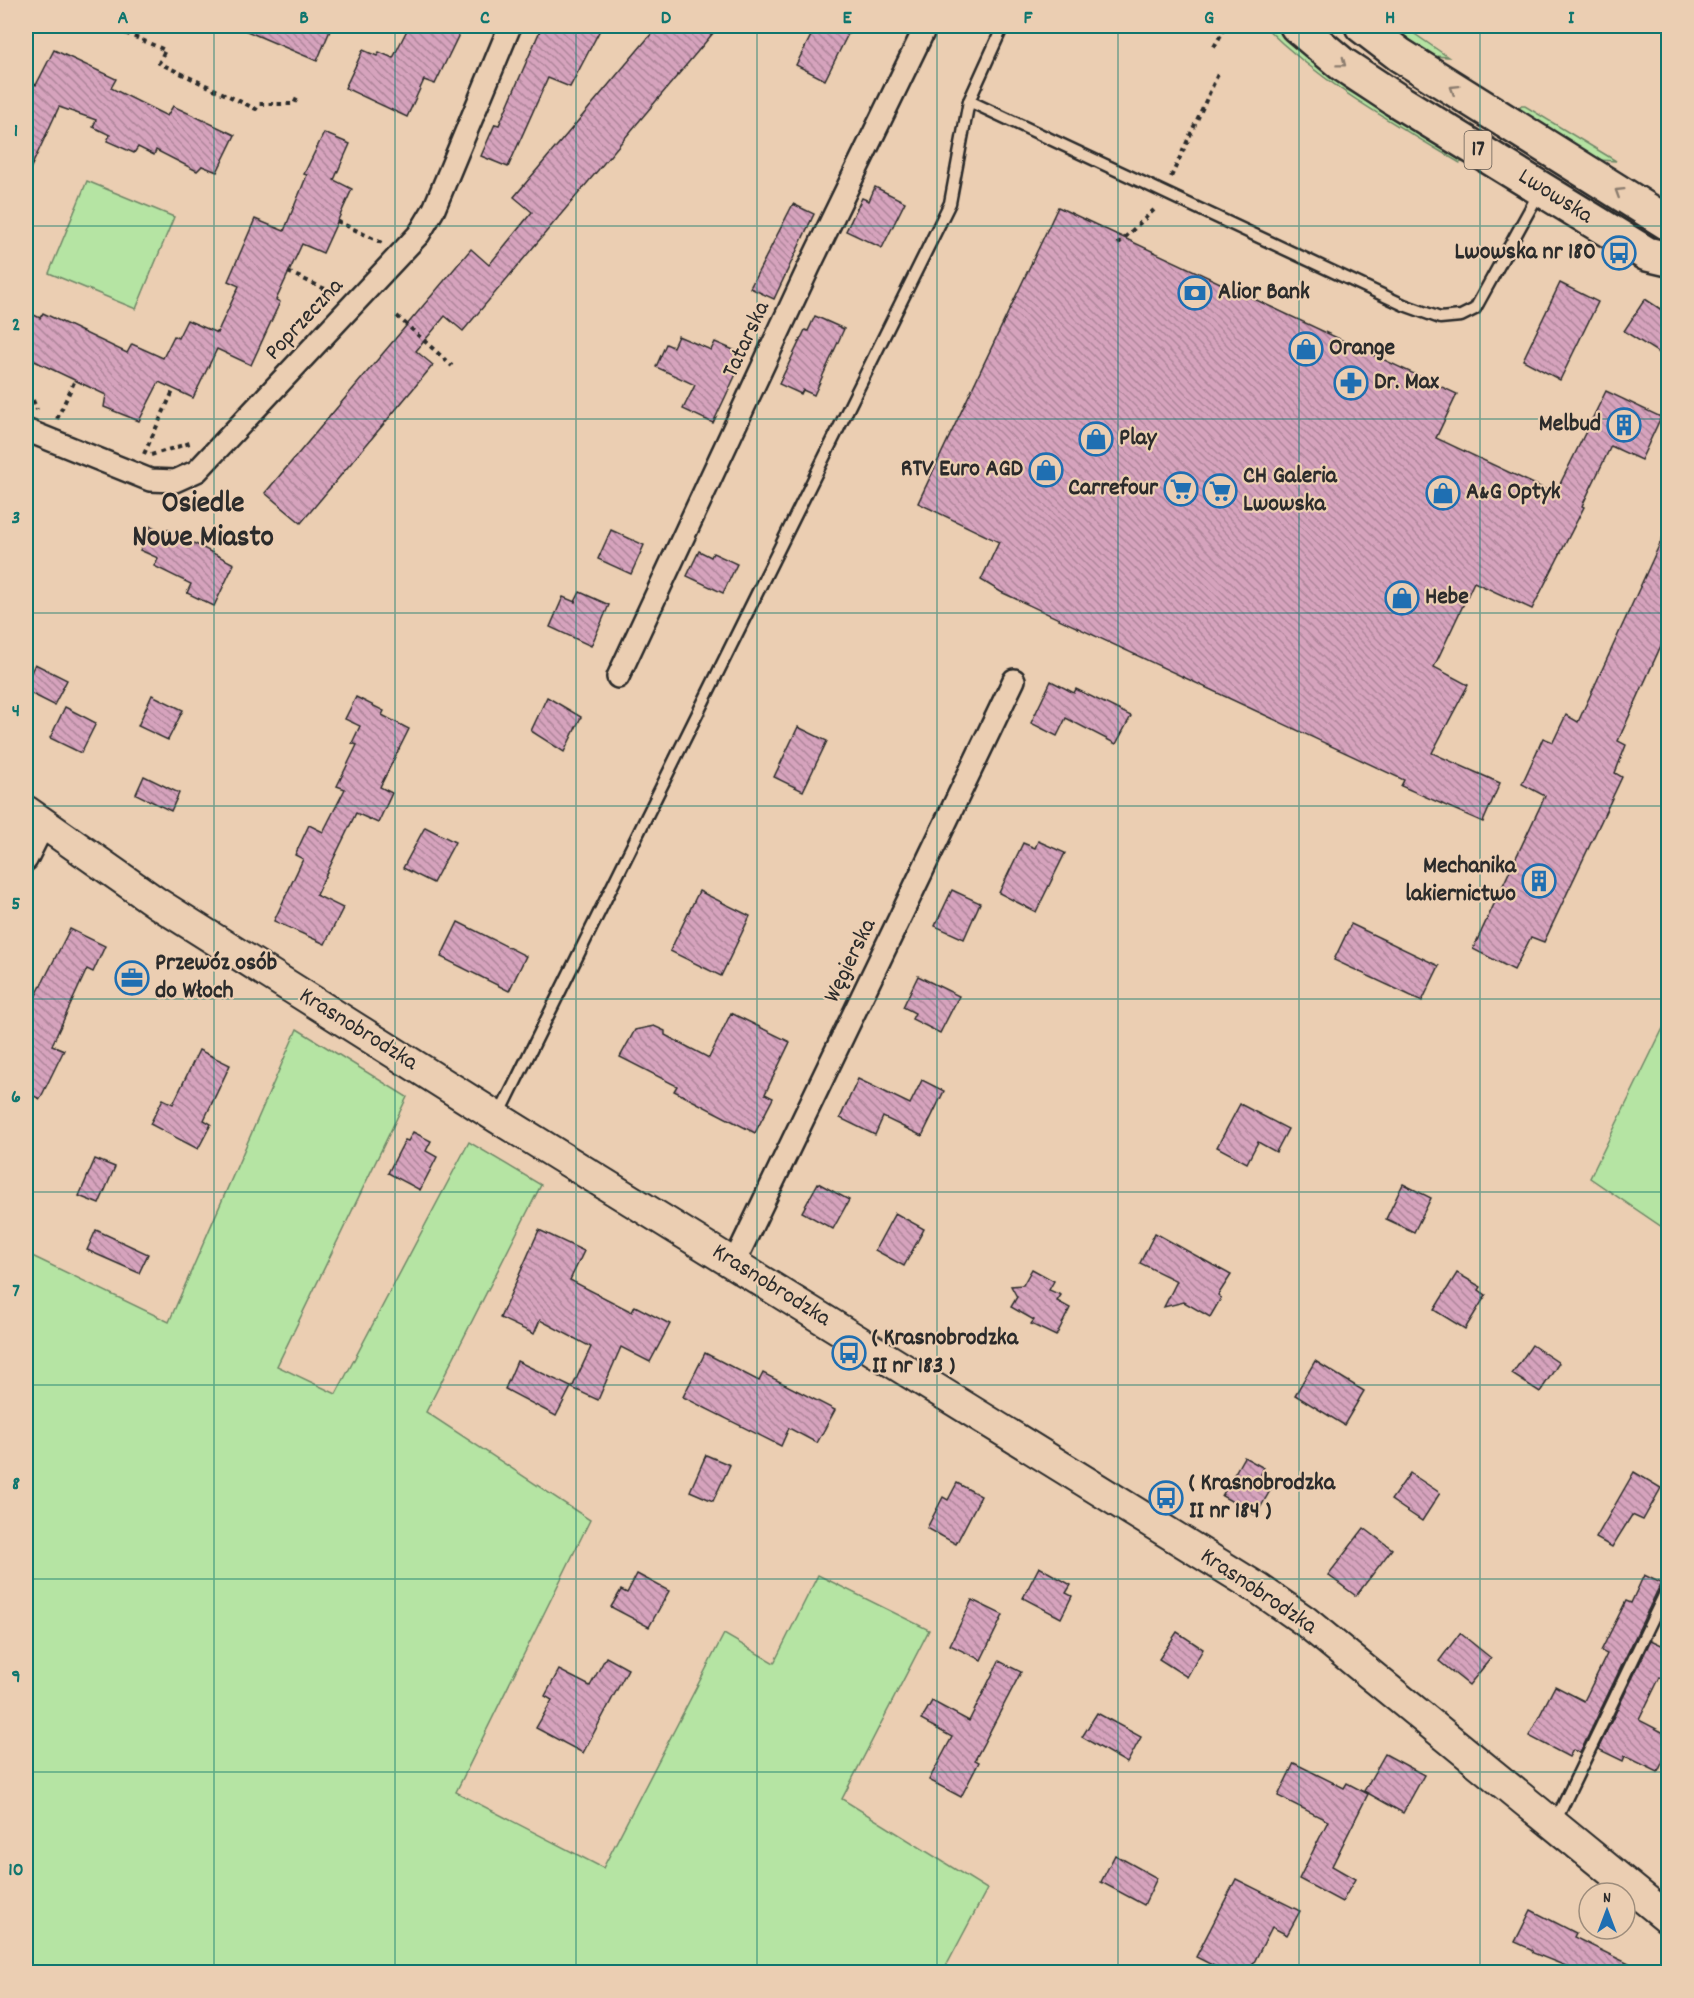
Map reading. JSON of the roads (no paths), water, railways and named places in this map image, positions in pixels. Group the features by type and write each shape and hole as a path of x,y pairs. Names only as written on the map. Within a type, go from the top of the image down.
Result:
{"highway":[{"name":"Lwowska","path":"1297,26 1342,64 1395,99 1647,254 1668,259"},
{"name":"Lwowska","path":"1362,26 1400,55 1668,223"}],"street":[{"name":"Poprzeczna","path":"32,422 150,480 171,482 197,471 419,234 434,209 510,26"},
{"name":"Tatarska","path":"618,677 809,267 926,26"},
{"name":"Węgierska","path":"734,1263 1014,680"},
{"name":"Krasnobrodzka","path":"35,818 157,903 498,1118 1283,1605 1668,1918"},
{"path":"26,860 35,818"}],"lane":[{"path":"498,1118 950,203 969,101 1003,26"},
{"path":"969,101 1373,291 1427,315 1440,318 1461,316 1479,304 1541,188"},
{"path":"1554,1825 1668,1587"}],"place":[{"name":"Lwowska nr 180","path":"1619,253"},
{"name":"Alior Bank","path":"1195,293"},
{"name":"Orange","path":"1306,349"},
{"name":"Dr. Max","path":"1351,383"},
{"name":"Melbud","path":"1624,425"},
{"name":"Play","path":"1096,439"},
{"name":"RTV Euro AGD","path":"1046,470"},
{"name":"Carrefour","path":"1181,489"},
{"name":"CH Galeria Lwowska","path":"1220,491"},
{"name":"A&G Optyk","path":"1443,493"},
{"name":"Hebe","path":"1402,598"},
{"name":"Mechanika lakiernictwo","path":"1539,881"},
{"name":"Przewóz osób do Włoch","path":"132,978"},
{"name":"( Krasnobrodzka II nr 183 )","path":"849,1353"},
{"name":"( Krasnobrodzka II nr 184 )","path":"1166,1498"}],"district":[{"name":"Osiedle Nowe Miasto","path":"203,522"}]}
